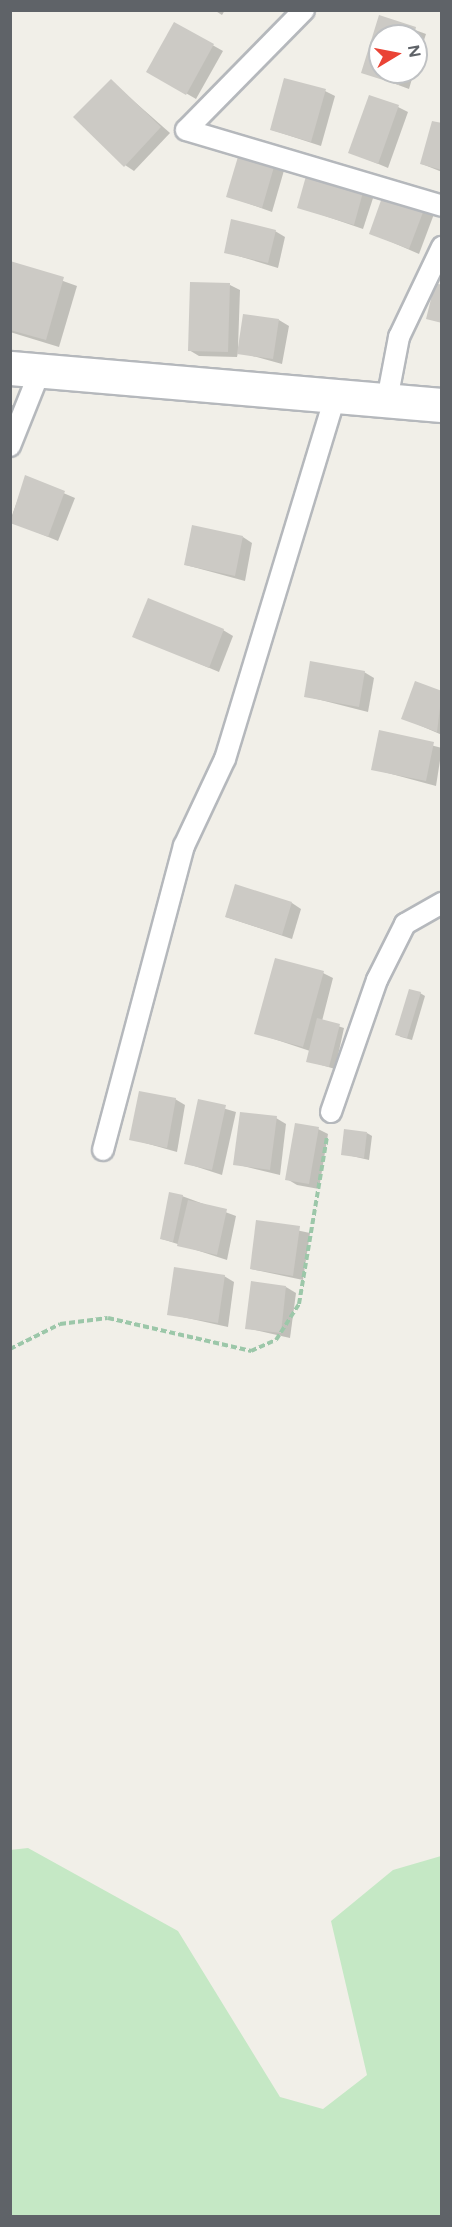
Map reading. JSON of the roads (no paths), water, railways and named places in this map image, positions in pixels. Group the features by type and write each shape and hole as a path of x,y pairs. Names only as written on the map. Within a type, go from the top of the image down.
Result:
{"street":[{"path":"25,369 441,405"}],"lane":[{"path":"304,10 186,130 441,206"},
{"path":"387,400 399,338 441,247"},
{"path":"10,446 25,369"},
{"path":"104,1150 184,846 225,759 335,396"},
{"path":"331,1112 377,980 405,924 441,903"}]}
